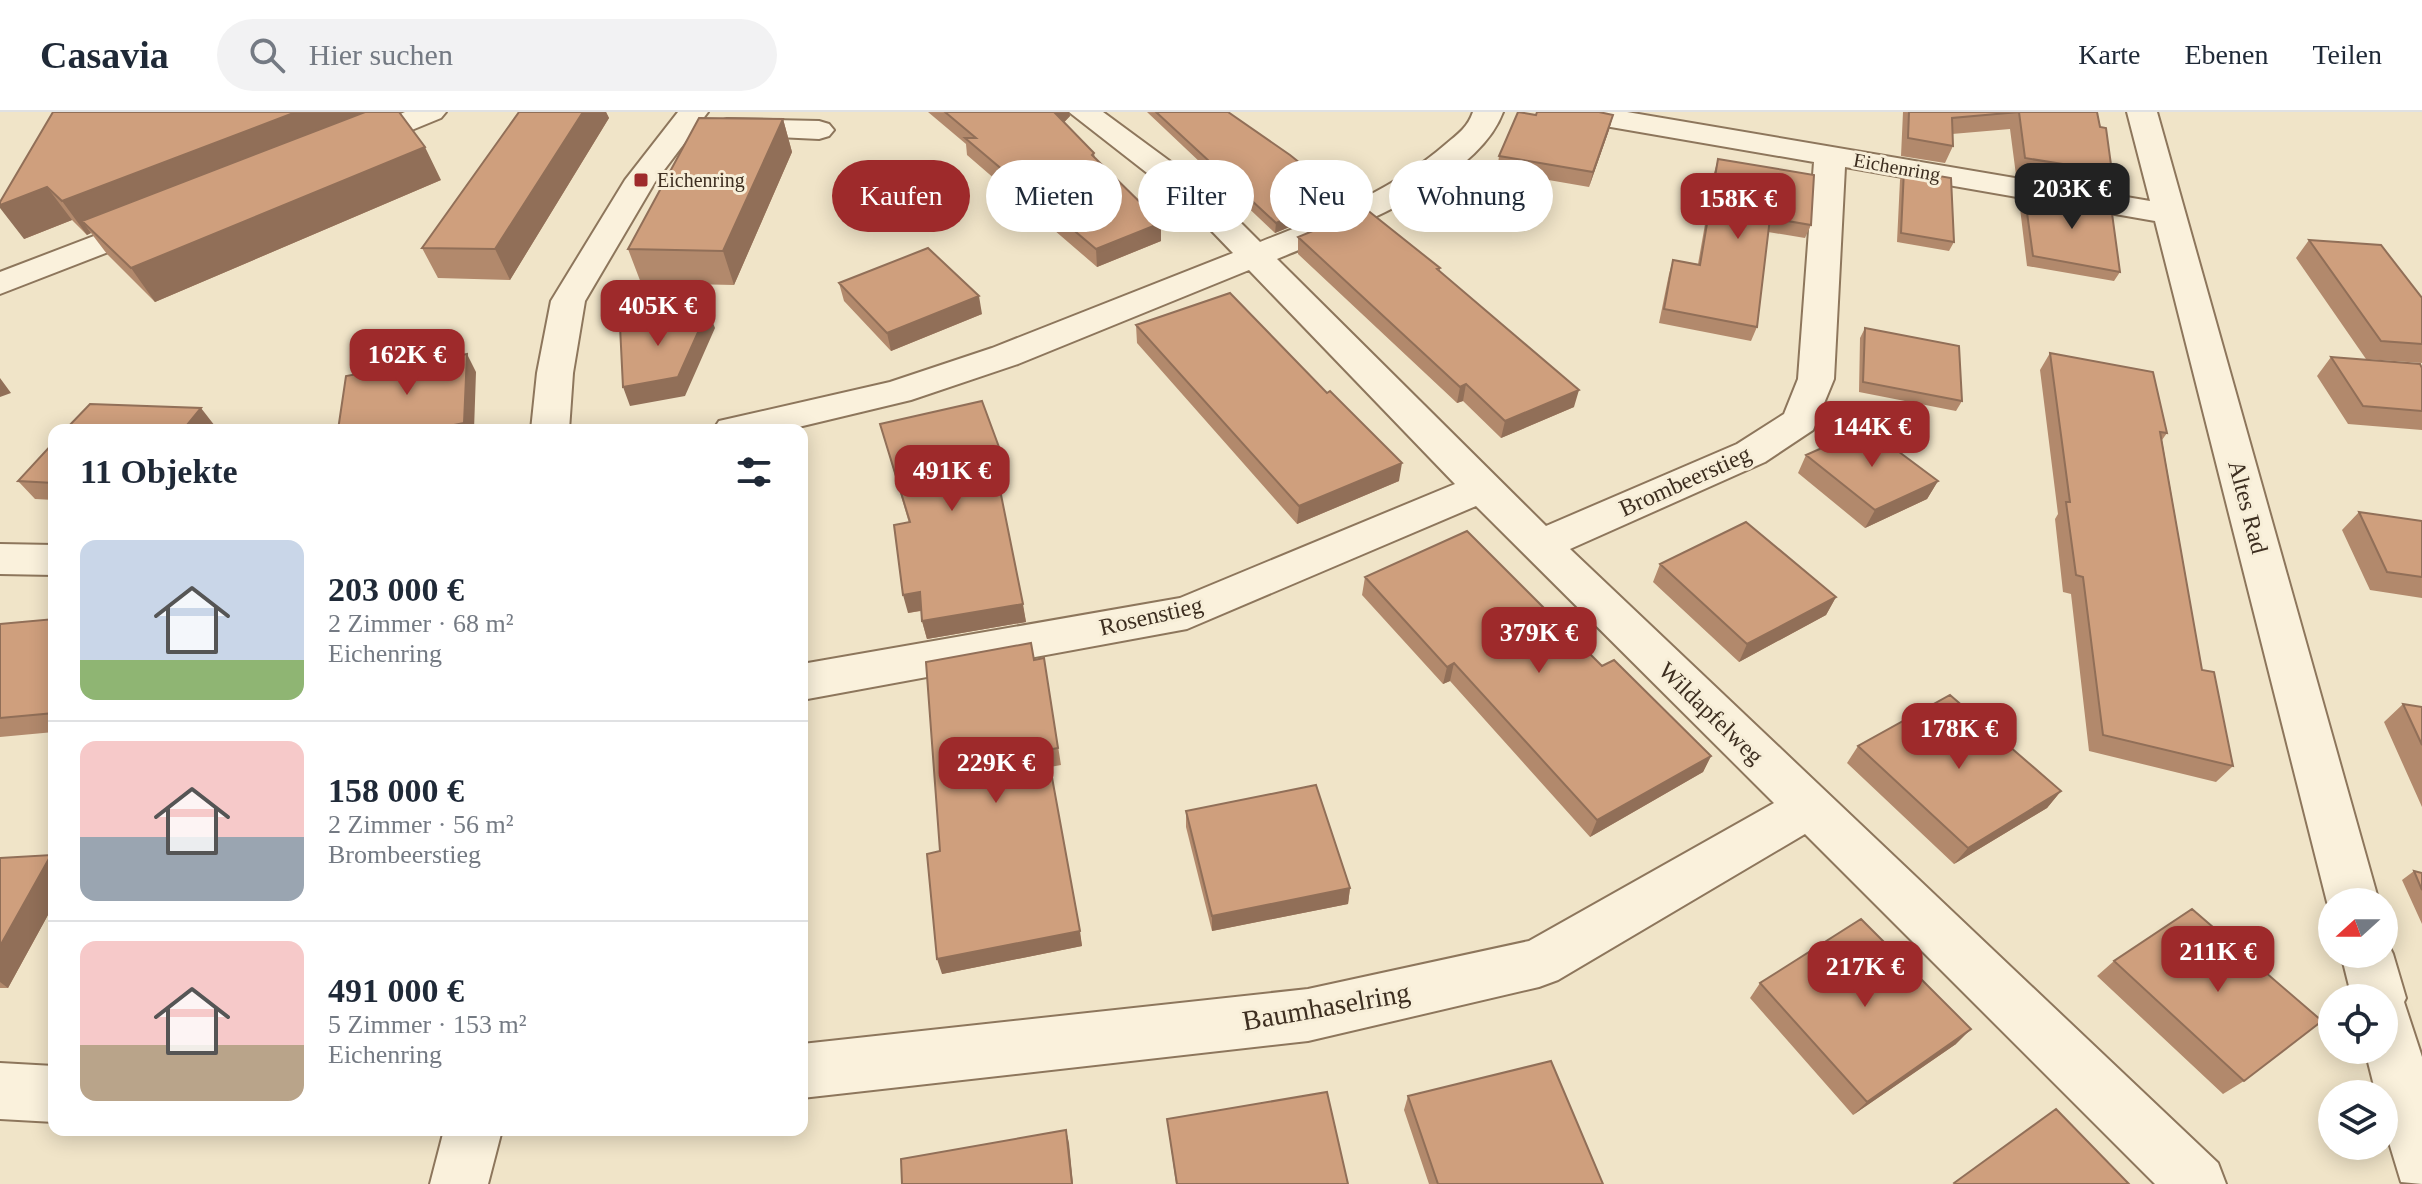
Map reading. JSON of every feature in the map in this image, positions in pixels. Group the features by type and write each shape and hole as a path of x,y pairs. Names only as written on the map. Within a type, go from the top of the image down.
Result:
{"street":[{"path":"321,157 431,112"},
{"name":"Wildapfelweg","path":"1084,112 1194,194 1482,488 2197,1184"},
{"path":"758,424 898,392 1005,356 1369,210 1420,179 1482,128 1488,112"},
{"name":"Eichenring","path":"1576,112 2170,214"},
{"name":"Altes Rad","path":"2142,112 2349,888"},
{"path":"551,424 555,373 568,301 641,180 687,119 819,130"},
{"name":"Brombeerstieg","path":"1540,545 1751,453 1800,421 1816,379 1830,155"},
{"path":"0,284 176,214"},
{"name":"Rosenstieg","path":"808,681 1187,613 1482,488"},
{"path":"0,559 48,560"},
{"name":"Baumhaselring","path":"808,1070 1308,1015 1539,963 1808,808"},
{"path":"2396,1064 2422,1161"},
{"path":"0,1091 48,1094"},
{"path":"459,1184 471,1136"}],"building":[{"path":"53,112 296,112 62,201 47,187 0,205"},
{"path":"365,112 399,112 425,147 131,268 82,221"},
{"path":"519,112 583,112 495,249 422,248"},
{"path":"945,112 1056,112 1097,160 991,160 965,138 976,138"},
{"path":"1156,112 1228,112 1296,160 1270,160 1270,217 1254,203 1254,160 1208,160"},
{"path":"1518,112 1536,115 1537,112 1599,112 1613,115 1593,172 1553,165 1553,160 1499,156"},
{"path":"1909,112 2019,112 1952,118 1953,146 1908,138"},
{"path":"2019,112 2097,112 2100,127 2106,128 2112,172 2025,158"},
{"path":"699,118 783,119 723,251 628,249"},
{"path":"1718,159 1814,175 1811,225 1770,218 1757,327 1664,309 1673,260 1700,265"},
{"path":"1904,170 1951,178 1954,242 1901,233"},
{"path":"1122,185 1138,200 1138,232 1096,249 1076,232 1122,232"},
{"path":"2024,191 2111,206 2120,272 2033,256"},
{"path":"1373,215 1389,227 1389,232 1395,232 1440,268 1437,269 1579,390 1505,421 1466,384 1460,387 1298,237 1310,232 1373,232"},
{"path":"2309,240 2381,245 2422,298 2422,344 2381,341"},
{"path":"928,248 979,296 887,333 839,283"},
{"path":"1230,293 1327,393 1330,391 1402,463 1299,506 1136,325"},
{"path":"708,310 678,377 623,387 620,326"},
{"path":"1865,328 1959,346 1962,401 1863,382"},
{"path":"2050,353 2153,372 2167,433 2160,432 2202,670 2214,672 2233,766 2103,735 2083,577 2076,575 2066,502 2070,502"},
{"path":"467,354 464,423 339,424 346,376"},
{"path":"2331,357 2420,364 2422,411 2363,406"},
{"path":"982,401 1003,458 994,460 1023,604 922,621 920,592 903,595 894,525 910,522 880,424"},
{"path":"90,404 201,408 188,424 71,424"},
{"path":"1867,428 1938,481 1875,510 1806,455"},
{"path":"48,448 48,483 18,481"},
{"path":"2359,512 2422,521 2422,577 2387,572"},
{"path":"1746,522 1836,597 1747,644 1660,564"},
{"path":"1467,531 1602,666 1614,660 1711,756 1597,820 1454,663 1447,667 1365,577"},
{"path":"48,620 48,714 0,718 0,624"},
{"path":"1031,643 1034,660 1044,658 1058,748 1047,750 1080,931 937,959 927,854 940,851 926,662"},
{"path":"1950,695 2061,791 1968,848 1858,746"},
{"path":"2403,704 2422,707 2422,745"},
{"path":"1316,785 1350,888 1212,916 1186,811"},
{"path":"48,855 48,860 0,946 0,858"},
{"path":"2414,871 2422,873 2422,890"},
{"path":"2192,909 2318,1018 2318,1024 2244,1081 2114,961"},
{"path":"1861,919 1971,1029 1867,1102 1760,983"},
{"path":"1551,1061 1603,1184 1438,1184 1408,1096"},
{"path":"1327,1092 1348,1184 1177,1184 1167,1119"},
{"path":"2056,1109 2129,1184 1954,1183"},
{"path":"1066,1130 1072,1184 902,1184 901,1159"}],"place":[{"name":"Eichenring","path":"641,180"}]}
